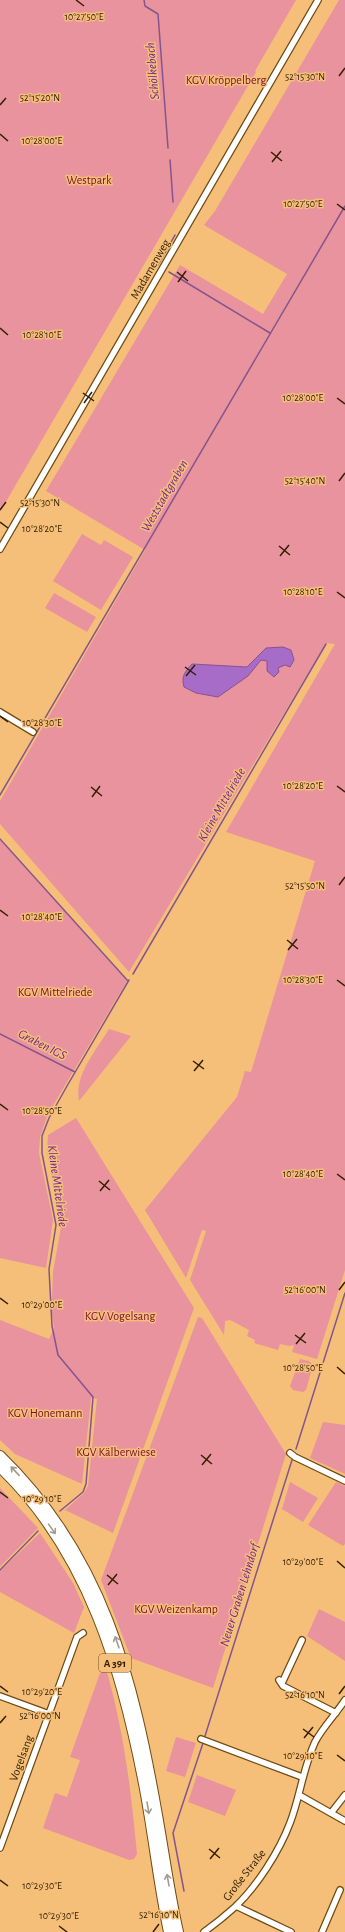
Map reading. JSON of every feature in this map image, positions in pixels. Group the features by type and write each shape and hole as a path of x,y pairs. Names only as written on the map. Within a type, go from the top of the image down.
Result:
{"highway":[{"name":"A 391","path":"0,1456 34,1492 64,1532 92,1583 113,1631 136,1707 178,1932"},
{"name":"A 391","path":"0,1467 37,1508 65,1549 85,1587 105,1633 128,1708 145,1790 169,1932"},
{"path":"175,1918 181,1926 182,1932"}],"street":[{"name":"Madamenweg","path":"0,550 318,0"},
{"path":"0,712 33,732"},
{"path":"290,1453 295,1457 345,1481"},
{"name":"Vogelsang","path":"0,1845 77,1637 83,1633"},
{"path":"302,1640 281,1682 284,1686 336,1713"},
{"path":"0,1696 49,1714"},
{"name":"Große Straße","path":"204,1932 236,1906 266,1869 276,1854 290,1824 299,1795 302,1776 316,1741 345,1700"},
{"path":"201,1739 302,1776"},
{"path":"299,1795 345,1821"},
{"path":"331,1813 345,1795"},
{"path":"322,1932 340,1890"},
{"path":"236,1906 291,1932"}],"green space":[{"name":"Westpark","path":"0,0 296,0 255,71 256,72 0,512"},
{"path":"339,0 345,0 345,1270 317,1359 292,1352 294,1345 289,1346 280,1344 278,1350 254,1343 255,1340 247,1336 249,1330 230,1320 225,1321 224,1335 190,1280 206,1231 202,1230 186,1278 145,1210 237,1097 245,1071 251,1072 315,861 226,832 335,644 326,643 129,972 0,824 0,801 145,550 46,491 180,265 263,314 287,274 204,225 215,211"},
{"path":"82,534 101,545 104,540 133,557 101,610 53,581"},
{"path":"54,593 96,617 87,632 45,608"},
{"name":"KGV Mittelriede","path":"0,839 127,981 48,1114 40,1137 39,1153 53,1220 46,1268 0,1258"},
{"path":"109,1029 131,1036 79,1101 78,1091 83,1073 92,1055"},
{"name":"KGV Vogelsang","path":"76,1118 194,1308 113,1533 65,1510 84,1493 88,1486 97,1399 91,1398 82,1484 15,1454 0,1440 0,1320 49,1339 54,1328 50,1299 52,1300 53,1272 61,1227 47,1152 48,1135"},
{"name":"KGV Weizenkamp","path":"198,1317 202,1318 286,1454 213,1688 131,1658 101,1580"},
{"path":"300,1359 309,1361 313,1365 306,1390 303,1392 293,1390 290,1386"},
{"path":"323,1422 345,1425 345,1474 310,1458"},
{"path":"290,1482 318,1498 303,1522 282,1509"},
{"path":"336,1482 345,1486 345,1544 343,1546 308,1525"},
{"path":"0,1488 38,1528 0,1567"},
{"path":"40,1533 73,1583 84,1607 74,1633 0,1592 0,1571"},
{"path":"319,1609 345,1622 345,1661 307,1636"},
{"path":"104,1662 111,1685 129,1781 137,1854 134,1859 129,1860 43,1828 55,1793 67,1797 80,1760 70,1757"},
{"path":"176,1737 196,1743 185,1777 166,1771"},
{"path":"197,1775 236,1790 225,1816 188,1802"}],"shaded area":[{"path":"283,647 291,650 294,660 290,667 285,665 278,668 279,672 274,677 267,671 267,661 261,660 248,676 218,697 196,693 184,687 184,674 192,664 247,667 266,648"}],"waterway":[{"name":"Schölkebach","path":"144,0 145,6 158,14 168,148"},
{"name":"Schölkebach","path":"170,160 173,202"},
{"name":"Weststadtgraben","path":"0,795 345,206"},
{"name":"Schölkebach","path":"158,265 175,235"},
{"name":"Schölkebach","path":"169,272 270,333"},
{"name":"Kleine Mittelriede","path":"133,974 326,644"},
{"name":"Weststadtgraben","path":"0,839 128,981"},
{"name":"Kleine Mittelriede","path":"60,1511 83,1492 86,1484 93,1397 58,1355 52,1326 49,1269 56,1225 42,1153 42,1136 49,1118 129,980"},
{"name":"Graben IGS","path":"0,1034 75,1072"},
{"name":"Neuer Graben Lehndorf","path":"296,1449 345,1293"},
{"name":"Neuer Graben Lehndorf","path":"205,1736 292,1460"},
{"name":"Kleine Mittelriede","path":"0,1570 38,1531"},
{"name":"Neuer Graben Lehndorf","path":"184,1891 173,1833 203,1743"}],"park label":[{"name":"KGV Kröppelberg","path":"226,80"},
{"name":"KGV Honemann","path":"45,1413"},
{"name":"KGV Kälberwiese","path":"116,1452"}]}
